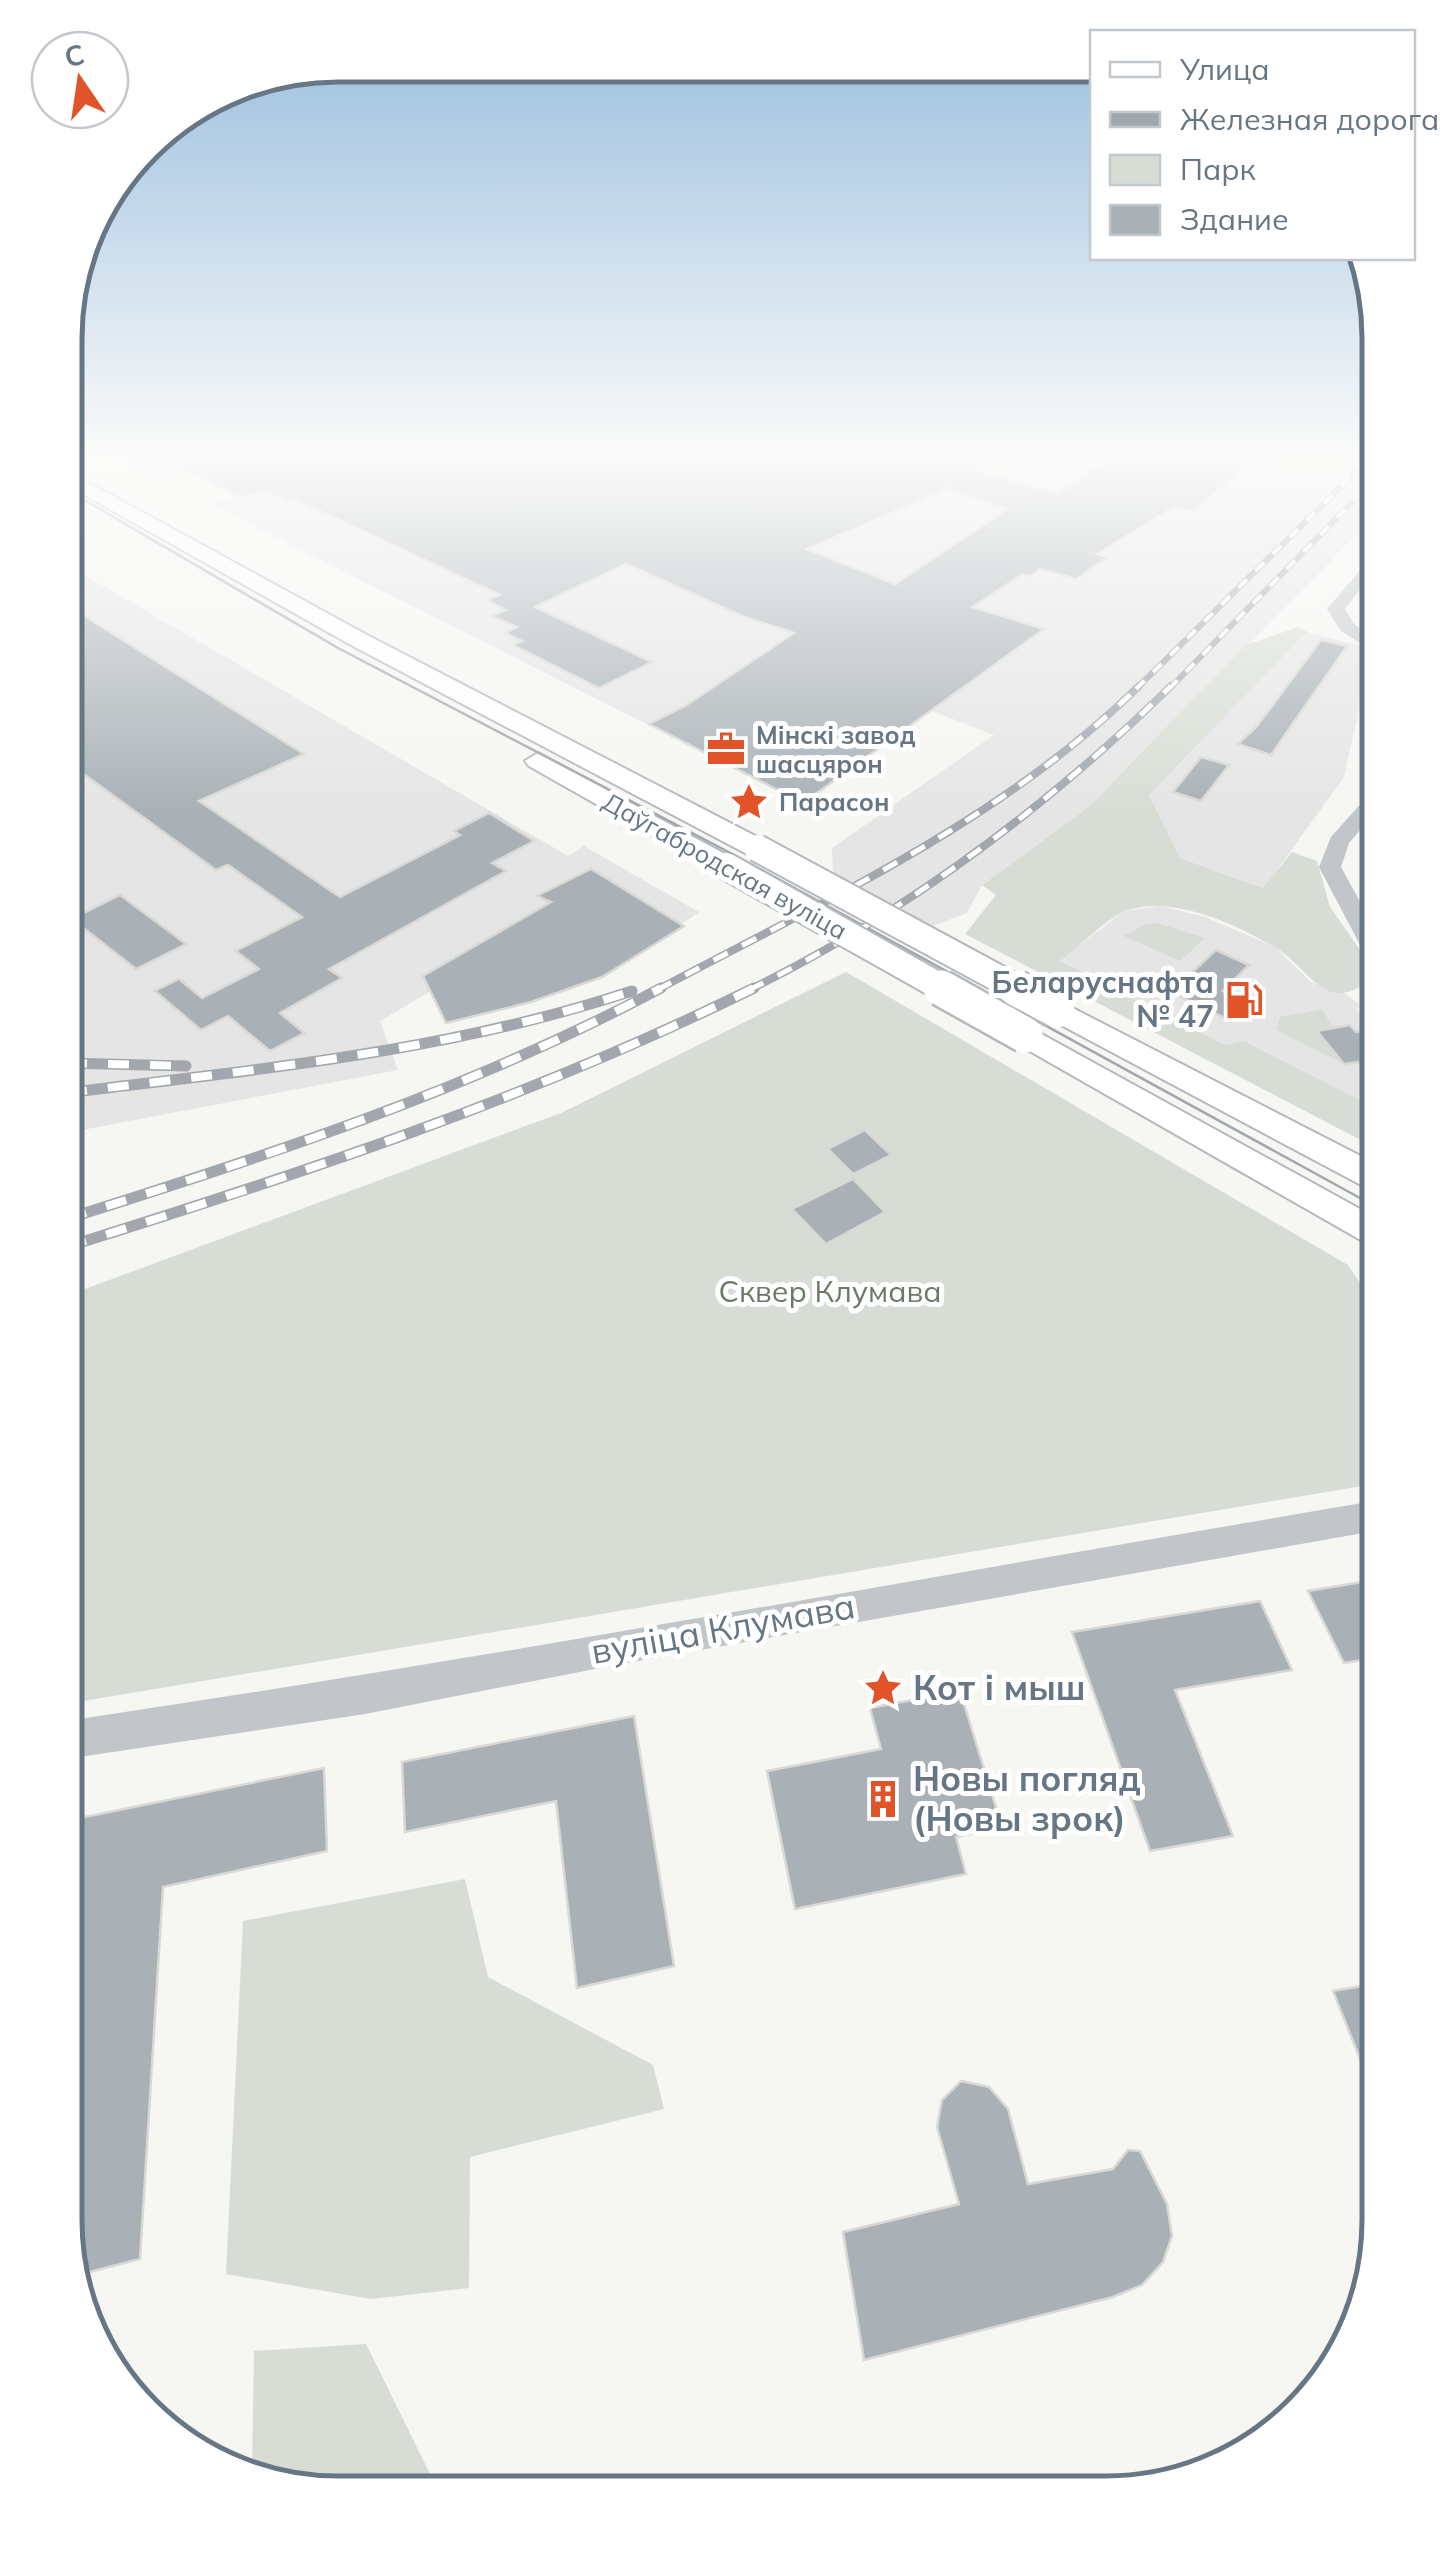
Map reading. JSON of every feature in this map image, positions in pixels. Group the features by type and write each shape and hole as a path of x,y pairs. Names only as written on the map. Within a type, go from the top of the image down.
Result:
{"main road":[{"name":"Даўгабродская вуліца","path":"200,575 726,866 1362,1227"},
{"name":"Даўгабродская вуліца","path":"243,575 1362,1172"}],"street":[{"path":"1362,575 1336,609 1347,626 1362,637"},
{"path":"1362,815 1339,842 1330,868 1362,927"},
{"name":"вуліца Клумава","path":"82,1738 365,1695 615,1647 1362,1518"}],"shaded area":[{"path":"82,575 568,856 584,846 699,912 603,977 531,1002 446,1023 433,1000 635,897 614,883 380,1021 398,1070 82,1130"},
{"path":"352,575 1317,575 1090,806 982,885 967,913 933,926 833,873 832,848 994,735 927,709 803,803"},
{"path":"1307,632 1362,648 1362,695 1344,777 1264,888 1180,858 1149,795"},
{"name":"Беларуснафта № 47","path":"1160,906 1205,917 1275,947 1311,982 1344,993 1362,1006 1356,1009 1362,1015 1362,1100 1244,1041 1225,1045 1059,961 1124,911"}],"green space":[{"path":"1298,627 1307,632 1149,795 1180,858 1263,888 1292,852 1317,861 1330,907 1362,953 1362,985 1342,993 1330,991 1261,939 1205,915 1165,906 1120,913 1060,961 1225,1045 1244,1041 1362,1100 1362,1141 965,934 996,895 982,885 1090,806 1246,645"},
{"path":"1157,923 1205,938 1180,961 1124,936 1146,924"},
{"name":"Сквер Клумава","path":"846,972 1348,1265 1362,1286 1362,1486 82,1701 82,1290 561,1113"},
{"path":"1322,1009 1333,1028 1318,1032 1344,1064 1276,1030 1280,1017"},
{"path":"465,1879 488,1977 653,2065 664,2109 470,2157 469,2288 371,2299 226,2274 243,1921"},
{"path":"366,2344 431,2476 305,2474 252,2461 254,2351"}],"building":[{"path":"458,575 602,575 535,607 652,662 599,688 513,645 522,641 505,633 517,627 492,616 506,610 487,600 500,595"},
{"path":"651,575 873,575 895,584 908,575 1021,575 973,607 1044,629 803,803 649,724 685,706 794,633 742,616"},
{"path":"82,614 304,754 199,801 340,897 460,835 454,831 489,813 534,841 492,863 506,871 329,969 342,978 280,1013 304,1033 270,1051 228,1016 201,1030 155,991 179,979 202,998 259,969 236,951 302,917 228,865 216,870 82,773"},
{"path":"1321,640 1347,646 1271,755 1238,744 1257,726"},
{"path":"1201,757 1229,765 1201,801 1173,792"},
{"path":"591,869 684,926 602,977 531,1002 446,1023 423,976 551,902 537,896"},
{"path":"120,895 186,944 136,969 82,927 82,914"},
{"path":"1216,950 1249,965 1223,991 1247,1002 1229,1020 1171,992"},
{"path":"1350,1025 1356,1032 1362,1031 1362,1067 1358,1062 1344,1064 1317,1031"},
{"path":"865,1130 891,1155 853,1174 828,1149"},
{"path":"853,1179 885,1212 826,1244 792,1209"},
{"path":"1362,1582 1362,1660 1344,1663 1308,1591"},
{"path":"1260,1601 1292,1670 1175,1690 1233,1836 1150,1851 1072,1632"},
{"name":"Новы погляд (Новы зрок)","path":"960,1691 1002,1827 956,1837 966,1874 795,1909 767,1771 881,1749 870,1708"},
{"path":"634,1716 674,1966 577,1988 556,1801 405,1832 402,1762"},
{"path":"324,1768 327,1851 163,1887 140,2259 88,2272 82,2220 82,1818"},
{"path":"1362,1986 1362,2064 1333,1991"},
{"path":"961,2081 989,2087 1008,2109 1028,2184 1113,2169 1128,2150 1140,2151 1167,2204 1172,2236 1163,2262 1142,2285 1113,2297 864,2360 843,2232 959,2204 937,2127 942,2100"}],"tram line":[{"path":"214,575 338,648 740,858 1362,1199"}],"railway":[{"path":"1136,689 1251,575"},
{"path":"1169,689 1280,575"},
{"path":"657,990 847,890 970,818 1086,734 1139,686"},
{"path":"749,990 864,927 972,855 1074,774 1171,686"},
{"path":"82,1214 294,1144 443,1089 661,988"},
{"path":"82,1242 242,1191 501,1099 754,988"},
{"path":"82,1091 423,1044 563,1012 632,991"},
{"path":"82,1063 186,1066"}],"place":[{"name":"Мінскі завод шасцярон","path":"726,749"},
{"name":"Парасон","path":"749,802"},
{"name":"Беларуснафта № 47","path":"1244,1000"},
{"name":"Кот і мыш","path":"883,1688"},
{"name":"Новы погляд (Новы зрок)","path":"883,1799"}]}
